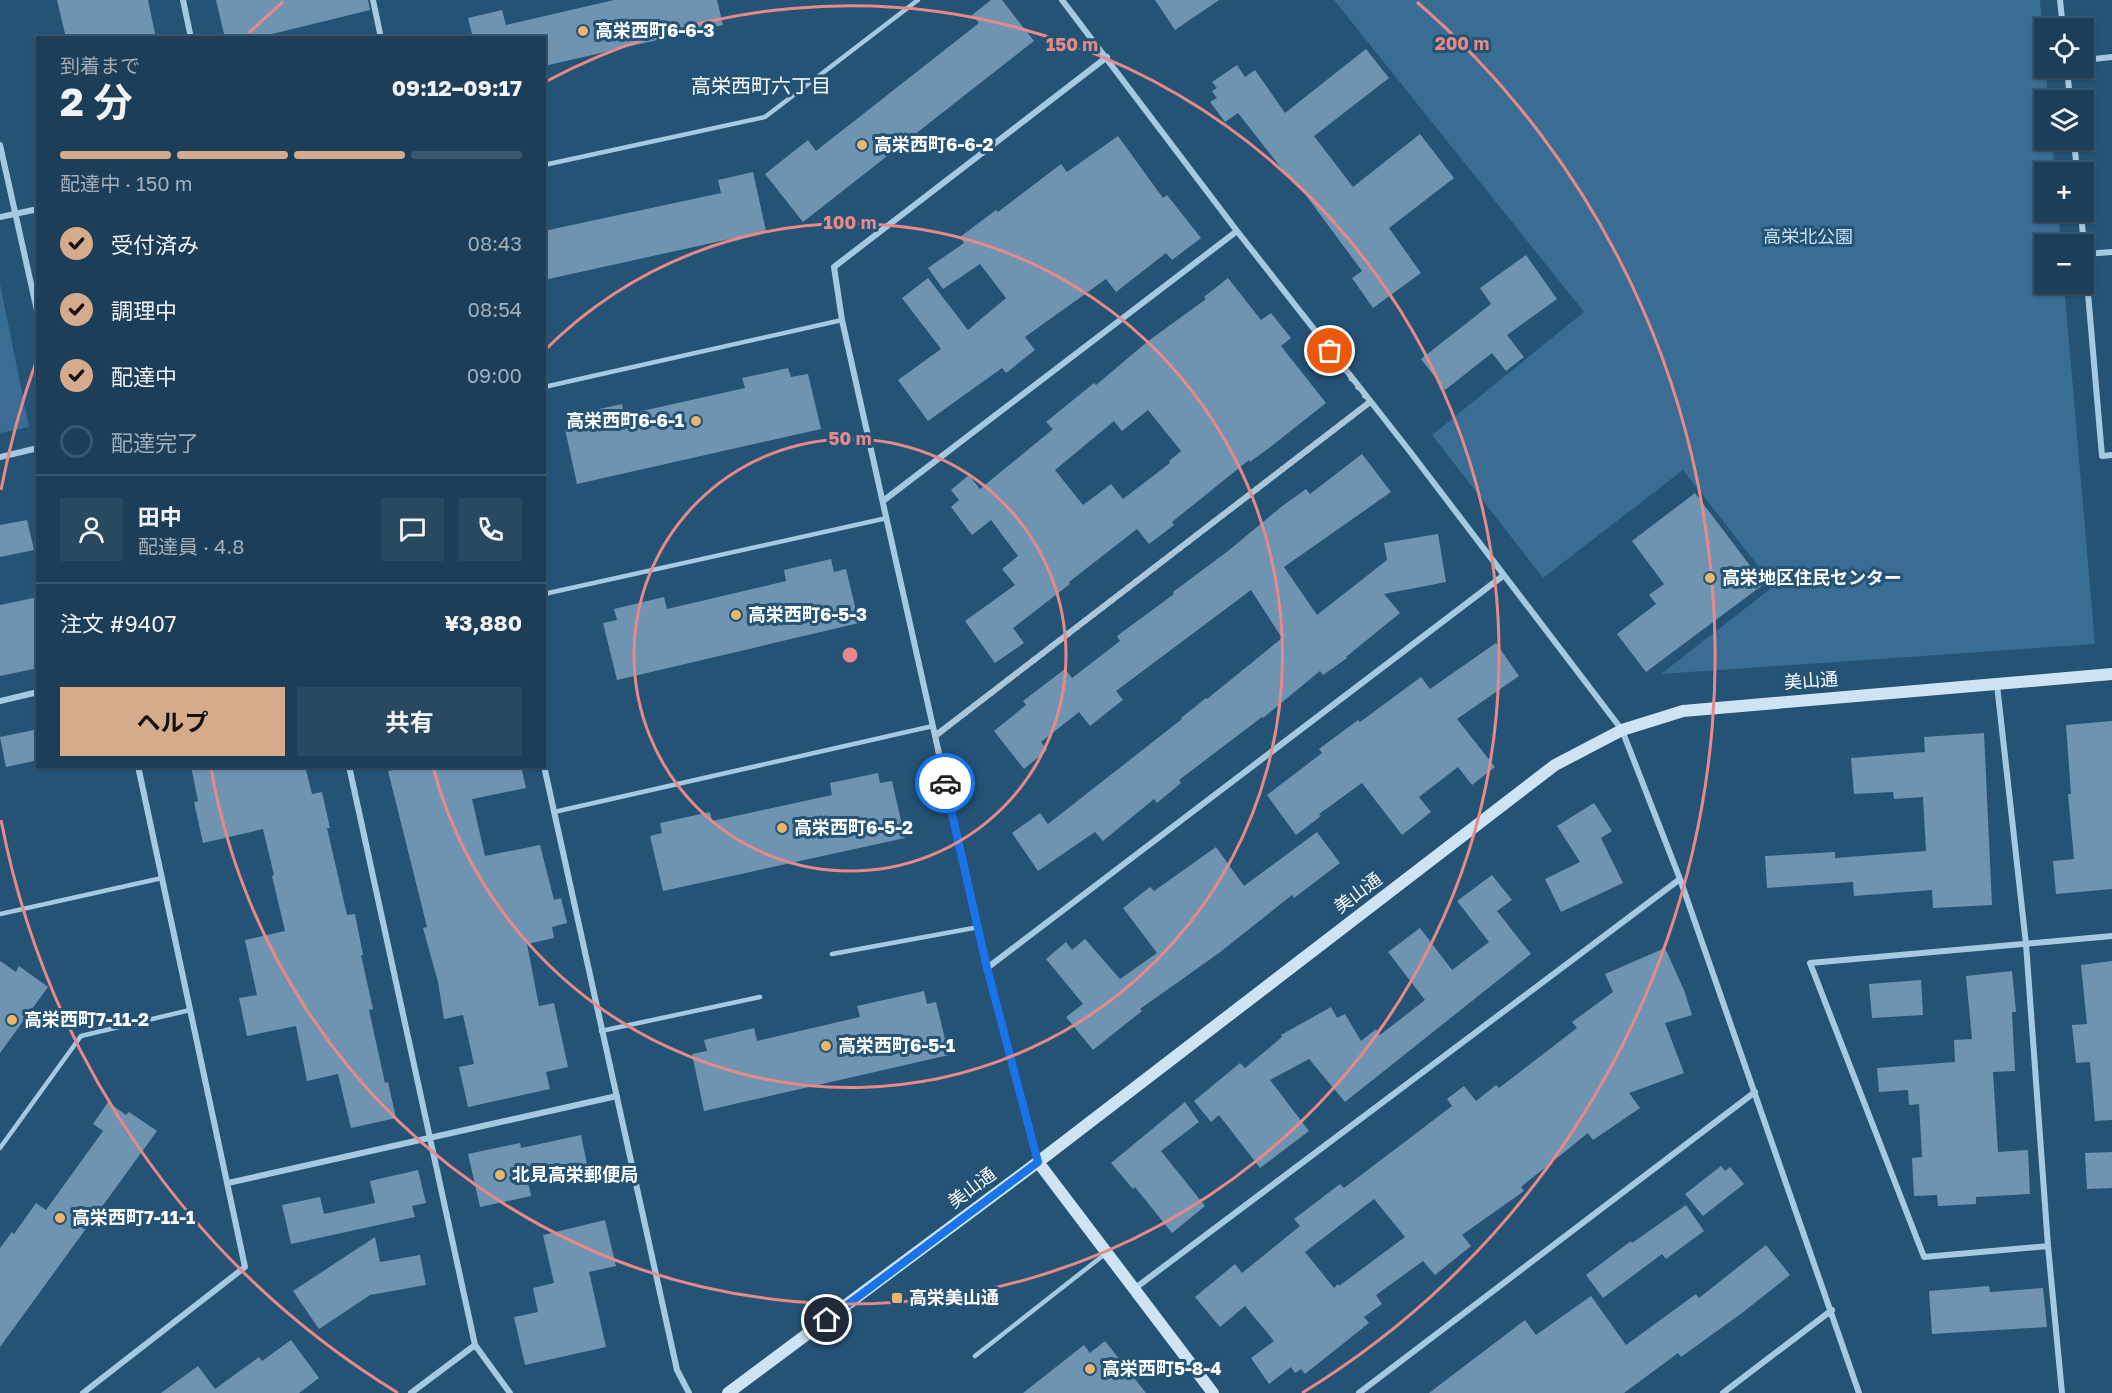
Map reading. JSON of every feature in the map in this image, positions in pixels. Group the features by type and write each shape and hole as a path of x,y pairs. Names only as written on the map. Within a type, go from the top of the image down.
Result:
{"street":[{"path":"183,0 191,36"},
{"path":"373,0 381,36"},
{"path":"1062,0 1622,730 1680,879 1859,1393"},
{"path":"2060,0 2062,18"},
{"path":"1107,57 834,267 842,320 987,968 1038,1162 1213,1393"},
{"path":"2094,59 2112,57"},
{"path":"0,145 36,306"},
{"path":"0,217 36,209"},
{"path":"883,501 1237,231"},
{"path":"2094,253 2112,252"},
{"path":"2088,294 2102,456 2112,455"},
{"path":"935,736 1370,402"},
{"path":"0,457 36,448"},
{"path":"987,968 1504,575"},
{"name":"美山通","path":"728,1393 1038,1162 1555,765 1622,730 1683,711 2112,674"},
{"path":"1997,685 2026,944 2048,1246 2062,1393"},
{"path":"0,701 36,692"},
{"path":"83,1393 245,1267 138,768"},
{"path":"349,768 475,1345 510,1393"},
{"path":"544,768 677,1370 689,1393"},
{"path":"1134,1289 1680,879"},
{"path":"2048,1246 1924,1257 1810,963 2112,936"},
{"path":"1359,1393 1755,1092"},
{"path":"228,1183 617,1096"},
{"path":"1723,1393 1832,1311"},
{"path":"411,1393 475,1345"}],"lane":[{"path":"546,165 765,117 918,0"},
{"path":"546,387 842,320"},
{"path":"546,594 887,518"},
{"path":"554,812 933,726"},
{"path":"0,914 162,878"},
{"path":"832,954 979,927"},
{"path":"601,1031 760,997"},
{"path":"0,1148 81,1036 190,1010"},
{"path":"975,1356 1107,1253"}],"green space":[{"name":"高栄北公園","path":"1334,0 2040,0 2041,18 2034,18 2034,78 2046,78 2047,90 2034,90 2034,150 2053,150 2054,162 2034,162 2034,222 2059,222 2060,234 2034,234 2034,294 2065,294 2095,644 1661,674 1774,586 1683,470 1543,578 1432,435 1584,312"},
{"path":"0,284 29,427 0,433"}],"building":[{"path":"57,0 148,0 156,36 66,36"},
{"path":"216,0 368,0 370,10 272,34 272,36 225,36"},
{"name":"高栄西町6-6-3","path":"614,0 717,0 723,25 546,66 546,36 472,36 468,18 502,10 506,25"},
{"path":"991,0 1002,0 1034,41 803,222 765,174 808,140 816,151 979,23 972,15"},
{"path":"1155,0 1219,0 1175,30"},
{"path":"1366,49 1389,78 1314,136 1353,187 1420,134 1454,178 1389,228 1421,273 1373,308 1352,278 1362,271 1296,182 1293,183 1238,113 1225,122 1210,102 1217,98 1212,91 1217,88 1212,82 1237,65 1245,77 1255,70 1285,113"},
{"path":"1118,136 1163,198 1167,195 1201,238 1172,260 1166,253 1116,292 1106,279 1025,337 1035,350 1006,373 1002,368 928,421 898,380 941,349 902,298 928,278 968,330 1006,298 980,264 943,289 928,268 964,243 960,237 996,210 998,212 1061,164 1067,172"},
{"path":"753,172 766,231 546,280 546,231 721,193 718,180"},
{"path":"1526,255 1557,299 1507,335 1524,357 1506,371 1492,353 1445,390 1421,359 1491,304 1480,288"},
{"path":"1228,278 1261,320 1271,313 1291,338 1281,346 1326,403 1269,448 1250,462 1249,460 1172,522 1174,525 1149,544 1137,529 1069,582 1070,584 1013,628 1024,643 995,663 965,621 1015,585 1002,569 1018,556 991,520 972,535 951,507 959,500 951,490 969,475 980,489 1053,429 1046,422 1094,383 1096,385 1147,342 1206,299 1204,297","holes":["1148,410 1181,451 1169,461 1170,463 1123,499 1111,484 1083,505 1055,470 1114,421 1122,431"]},
{"name":"高栄西町6-6-1","path":"788,368 791,377 808,374 821,429 577,484 565,429 575,427 572,415 622,404 624,415 745,388 742,378"},
{"path":"1362,454 1391,492 1284,567 1317,615 1387,560 1384,543 1438,534 1446,582 1384,594 1400,613 1347,658 1323,675 1320,671 1263,718 1179,780 1181,783 1157,803 1154,799 1103,841 1095,832 1038,871 1012,833 1040,813 1048,824 1282,638 1251,590 1116,691 1123,700 1090,726 1079,712 1041,742 1047,750 1024,769 994,731 1026,705 1023,701 1065,669 1072,678 1120,641 1117,636 1174,594 1173,592 1281,507 1306,489 1310,494"},
{"name":"高栄地区住民センター","path":"1695,493 1764,584 1646,672 1617,634 1656,604 1649,595 1664,584 1632,541"},
{"path":"27,520 34,550 0,557 0,525"},
{"name":"高栄西町6-5-3","path":"831,559 834,572 846,569 859,623 617,680 603,623 617,620 614,609 664,597 667,609 786,581 784,570"},
{"path":"36,597 36,668 0,676 0,605"},
{"path":"1496,643 1519,676 1457,719 1495,767 1472,785 1458,767 1419,797 1431,812 1402,835 1362,783 1319,814 1321,816 1296,835 1267,795 1322,753 1319,749 1421,677 1430,689"},
{"path":"2112,721 2112,889 2056,894 2053,861 2074,859 2068,794 2071,794 2066,725"},
{"path":"34,730 36,760 6,767 0,737"},
{"path":"1984,733 1992,905 1933,908 1932,890 1854,896 1853,882 1767,888 1765,856 1835,852 1835,858 1926,851 1923,797 1894,799 1893,792 1854,794 1851,758 1925,752 1924,737"},
{"path":"191,768 306,768 312,794 322,792 330,828 327,828 347,915 355,914 373,1009 369,1010 385,1083 388,1082 396,1118 351,1128 338,1074 307,1081 296,1026 247,1036 239,998 257,995 245,940 285,931 272,876 274,875 263,829 203,843 194,802 198,801"},
{"path":"402,768 521,768 526,788 472,799 485,856 540,845 554,900 561,898 567,923 552,927 554,938 527,944 539,1006 554,1003 568,1067 546,1072 550,1089 468,1107 459,1067 474,1064 463,1015 444,1019 438,982 423,928 427,927 388,771"},
{"name":"高栄西町6-5-2","path":"878,773 880,783 892,781 905,838 663,891 650,836 662,833 660,823 710,812 712,821 832,795 830,783"},
{"path":"1594,803 1612,831 1601,838 1623,883 1561,912 1545,879 1580,862 1557,826"},
{"path":"1317,832 1340,863 1294,898 1292,895 1219,953 1140,1009 1142,1011 1093,1050 1066,1017 1083,1004 1046,959 1066,942 1072,950 1085,939 1120,979 1157,953 1123,908 1150,887 1154,891 1216,847 1244,886"},
{"path":"1492,875 1512,900 1497,911 1531,954 1345,1102 1309,1059 1270,1080 1309,1131 1260,1168 1219,1115 1211,1122 1194,1101 1240,1063 1245,1068 1282,1037 1281,1035 1331,1007 1337,1018 1345,1014 1361,1041 1376,1029 1380,1035 1425,1000 1388,952 1420,928 1452,970 1489,942 1457,901"},
{"path":"1665,948 1684,990 1692,1015 1665,1023 1684,1073 1629,1093 1640,1108 1593,1140 1588,1133 1521,1187 1524,1191 1462,1235 1471,1246 1435,1275 1423,1261 1376,1295 1382,1304 1364,1317 1369,1323 1305,1374 1301,1369 1295,1373 1291,1367 1269,1384 1251,1358 1274,1341 1245,1306 1220,1327 1195,1297 1235,1264 1242,1273 1300,1226 1294,1219 1340,1184 1344,1188 1452,1106 1447,1099 1464,1086 1476,1101 1496,1085 1499,1088 1577,1028 1572,1022 1613,992 1605,974","holes":["1374,1199 1405,1237 1334,1288 1305,1252"]},
{"name":"高栄西町7-11-2","path":"0,961 16,972 19,966 48,987 0,1053"},
{"path":"2112,961 2112,1120 2095,1121 2090,1062 2076,1063 2072,1025 2087,1024 2081,965"},
{"path":"2012,971 2016,1012 2012,1012 2015,1071 1993,1072 1998,1152 2028,1150 2030,1194 1976,1197 1976,1204 1938,1206 1937,1195 1914,1196 1912,1158 1922,1157 1919,1104 1909,1105 1908,1090 1879,1092 1877,1068 1955,1062 1954,1040 1972,1039 1966,976"},
{"path":"1921,980 1923,1015 1872,1018 1869,984"},
{"name":"高栄西町6-5-1","path":"924,991 927,1004 936,1002 949,1055 704,1111 692,1054 707,1051 704,1040 754,1028 757,1041 860,1017 857,1006"},
{"name":"高栄西町7-11-1","path":"108,1102 126,1115 129,1112 157,1131 0,1347 0,1248 12,1232 14,1234 36,1203 46,1210 103,1131 93,1124"},
{"path":"1185,1102 1199,1122 1161,1151 1205,1206 1172,1233 1135,1187 1133,1189 1111,1163"},
{"path":"581,1135 588,1169 528,1182 531,1196 480,1207 468,1154 520,1143 521,1148"},
{"path":"2112,1152 2112,1188 2087,1189 2085,1153"},
{"path":"1721,1166 1725,1171 1730,1167 1744,1184 1703,1216 1685,1194"},
{"path":"418,1170 426,1203 412,1206 415,1217 291,1244 282,1205 320,1197 324,1214 375,1203 370,1181"},
{"path":"1686,1205 1704,1231 1666,1259 1662,1254 1603,1298 1586,1275 1631,1241 1632,1243"},
{"path":"605,1220 616,1266 589,1272 606,1347 525,1365 514,1317 538,1312 533,1288 554,1283 543,1235"},
{"path":"375,1237 380,1262 420,1255 426,1285 370,1295 319,1329 293,1291"},
{"path":"1766,1245 1790,1275 1681,1357 1678,1353 1624,1393 1429,1393 1525,1320 1536,1335 1591,1296 1626,1345 1696,1294 1699,1298"},
{"path":"1989,1286 1990,1292 2043,1288 2047,1327 1932,1334 1929,1291"},
{"path":"291,1340 319,1378 299,1393 161,1393 198,1366 215,1389 259,1357 262,1361"},
{"name":"高栄西町5-8-4","path":"1105,1341 1146,1393 1023,1393 1084,1345 1090,1353"}],"way so far":[{"path":"945,783 935,736 1370,402 1330,351"}],"place":[{"name":"高栄西町6-6-3","path":"583,31"},
{"name":"高栄西町6-6-2","path":"862,145"},
{"name":"高栄西町6-6-1","path":"696,421"},
{"name":"高栄地区住民センター","path":"1710,578"},
{"name":"高栄西町6-5-3","path":"736,615"},
{"name":"高栄西町6-5-2","path":"782,828"},
{"name":"高栄西町7-11-2","path":"12,1020"},
{"name":"高栄西町6-5-1","path":"826,1046"},
{"name":"北見高栄郵便局","path":"500,1175"},
{"name":"高栄西町7-11-1","path":"60,1218"},
{"name":"高栄美山通","path":"897,1298"},
{"name":"高栄西町5-8-4","path":"1090,1369"}],"district":[{"name":"高栄西町六丁目","path":"761,86"}],"route":[{"path":"827,1320 1038,1162 987,968 945,783"}]}
